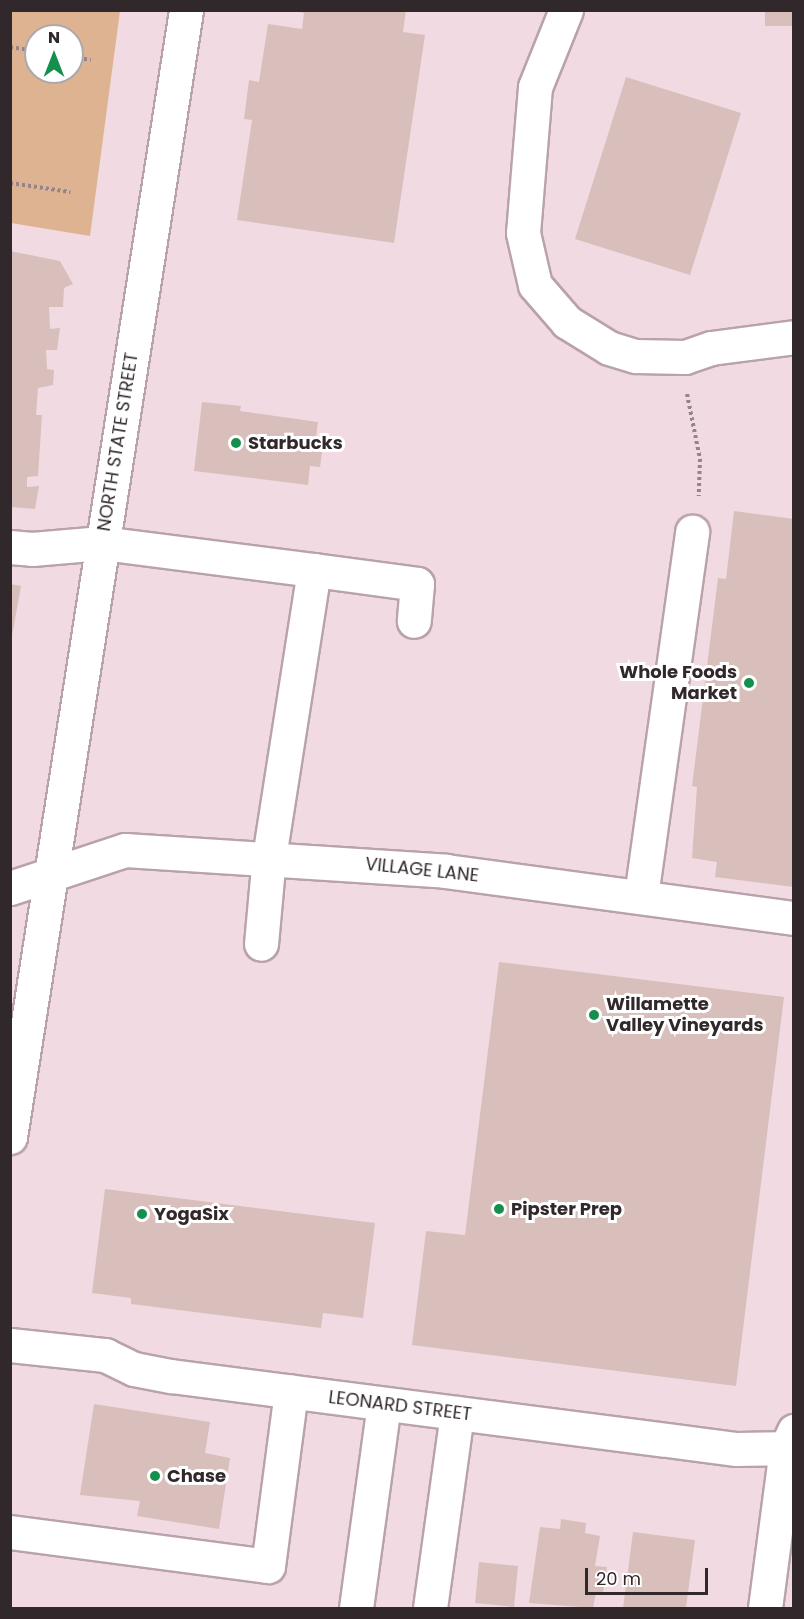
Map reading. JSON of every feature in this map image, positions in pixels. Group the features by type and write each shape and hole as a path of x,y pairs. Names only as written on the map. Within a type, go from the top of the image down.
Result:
{"main road":[{"name":"NORTH STATE STREET","path":"10,1137 53,874 102,543 186,10"},
{"path":"566,10 535,87 523,233 535,285 567,322 609,348 636,356 685,357 711,348 794,337"},
{"path":"641,896 692,532"},
{"path":"10,547 32,549 102,543 417,584 414,621"},
{"path":"261,944 269,856 314,570"},
{"name":"VILLAGE LANE","path":"10,888 125,850 269,856 447,872 794,918"},
{"name":"LEONARD STREET","path":"10,1345 105,1355 134,1369 291,1392 736,1449 791,1442"},
{"path":"10,1532 268,1566 291,1392"},
{"path":"356,1608 384,1404"},
{"path":"430,1608 457,1413"},
{"path":"765,1608 791,1442"}],"path":[{"path":"84,59 91,60"},
{"path":"10,183 70,192"},
{"path":"685,357 687,406 700,459 700,488 692,532"}],"shaded area":[{"path":"10,11 120,11 90,236 11,223"}],"building":[{"path":"294,10 406,10 403,32 425,35 394,243 237,220 252,120 244,119 249,80 259,82 268,24 302,29 304,13"},
{"path":"765,10 794,10 794,26 765,26"},
{"path":"626,77 741,113 690,275 575,239"},
{"path":"10,251 60,261 73,284 64,288 63,307 49,307 50,329 60,328 57,350 46,350 47,369 54,370 53,385 38,388 36,415 42,415 38,476 27,477 27,487 39,486 35,509 10,507"},
{"name":"Starbucks","path":"202,402 241,406 240,411 318,422 316,437 324,438 320,467 310,466 308,485 194,471"},
{"name":"Whole Foods Market","path":"734,511 794,519 794,887 715,877 717,862 692,858 697,787 692,786 718,578 726,579"},
{"path":"10,584 21,586 12,636 10,636"},
{"path":"499,962 784,997 736,1386 412,1345 426,1231 465,1235"},
{"path":"105,1189 375,1223 363,1318 323,1313 321,1328 131,1304 131,1298 92,1293"},
{"name":"Chase","path":"94,1404 210,1422 205,1453 230,1458 219,1529 137,1516 140,1501 80,1495"},
{"path":"561,1519 586,1523 585,1533 600,1536 595,1566 607,1567 603,1593 596,1592 593,1608 529,1603 540,1527 560,1529"},
{"path":"633,1532 695,1540 686,1608 623,1608"},
{"path":"479,1562 518,1566 514,1607 475,1603"}],"place":[{"name":"Starbucks","path":"236,443"},
{"name":"Whole Foods Market","path":"749,683"},
{"name":"Willamette Valley Vineyards","path":"594,1015"},
{"name":"Pipster Prep","path":"499,1209"},
{"name":"YogaSix","path":"142,1214"},
{"name":"Chase","path":"155,1476"}]}
